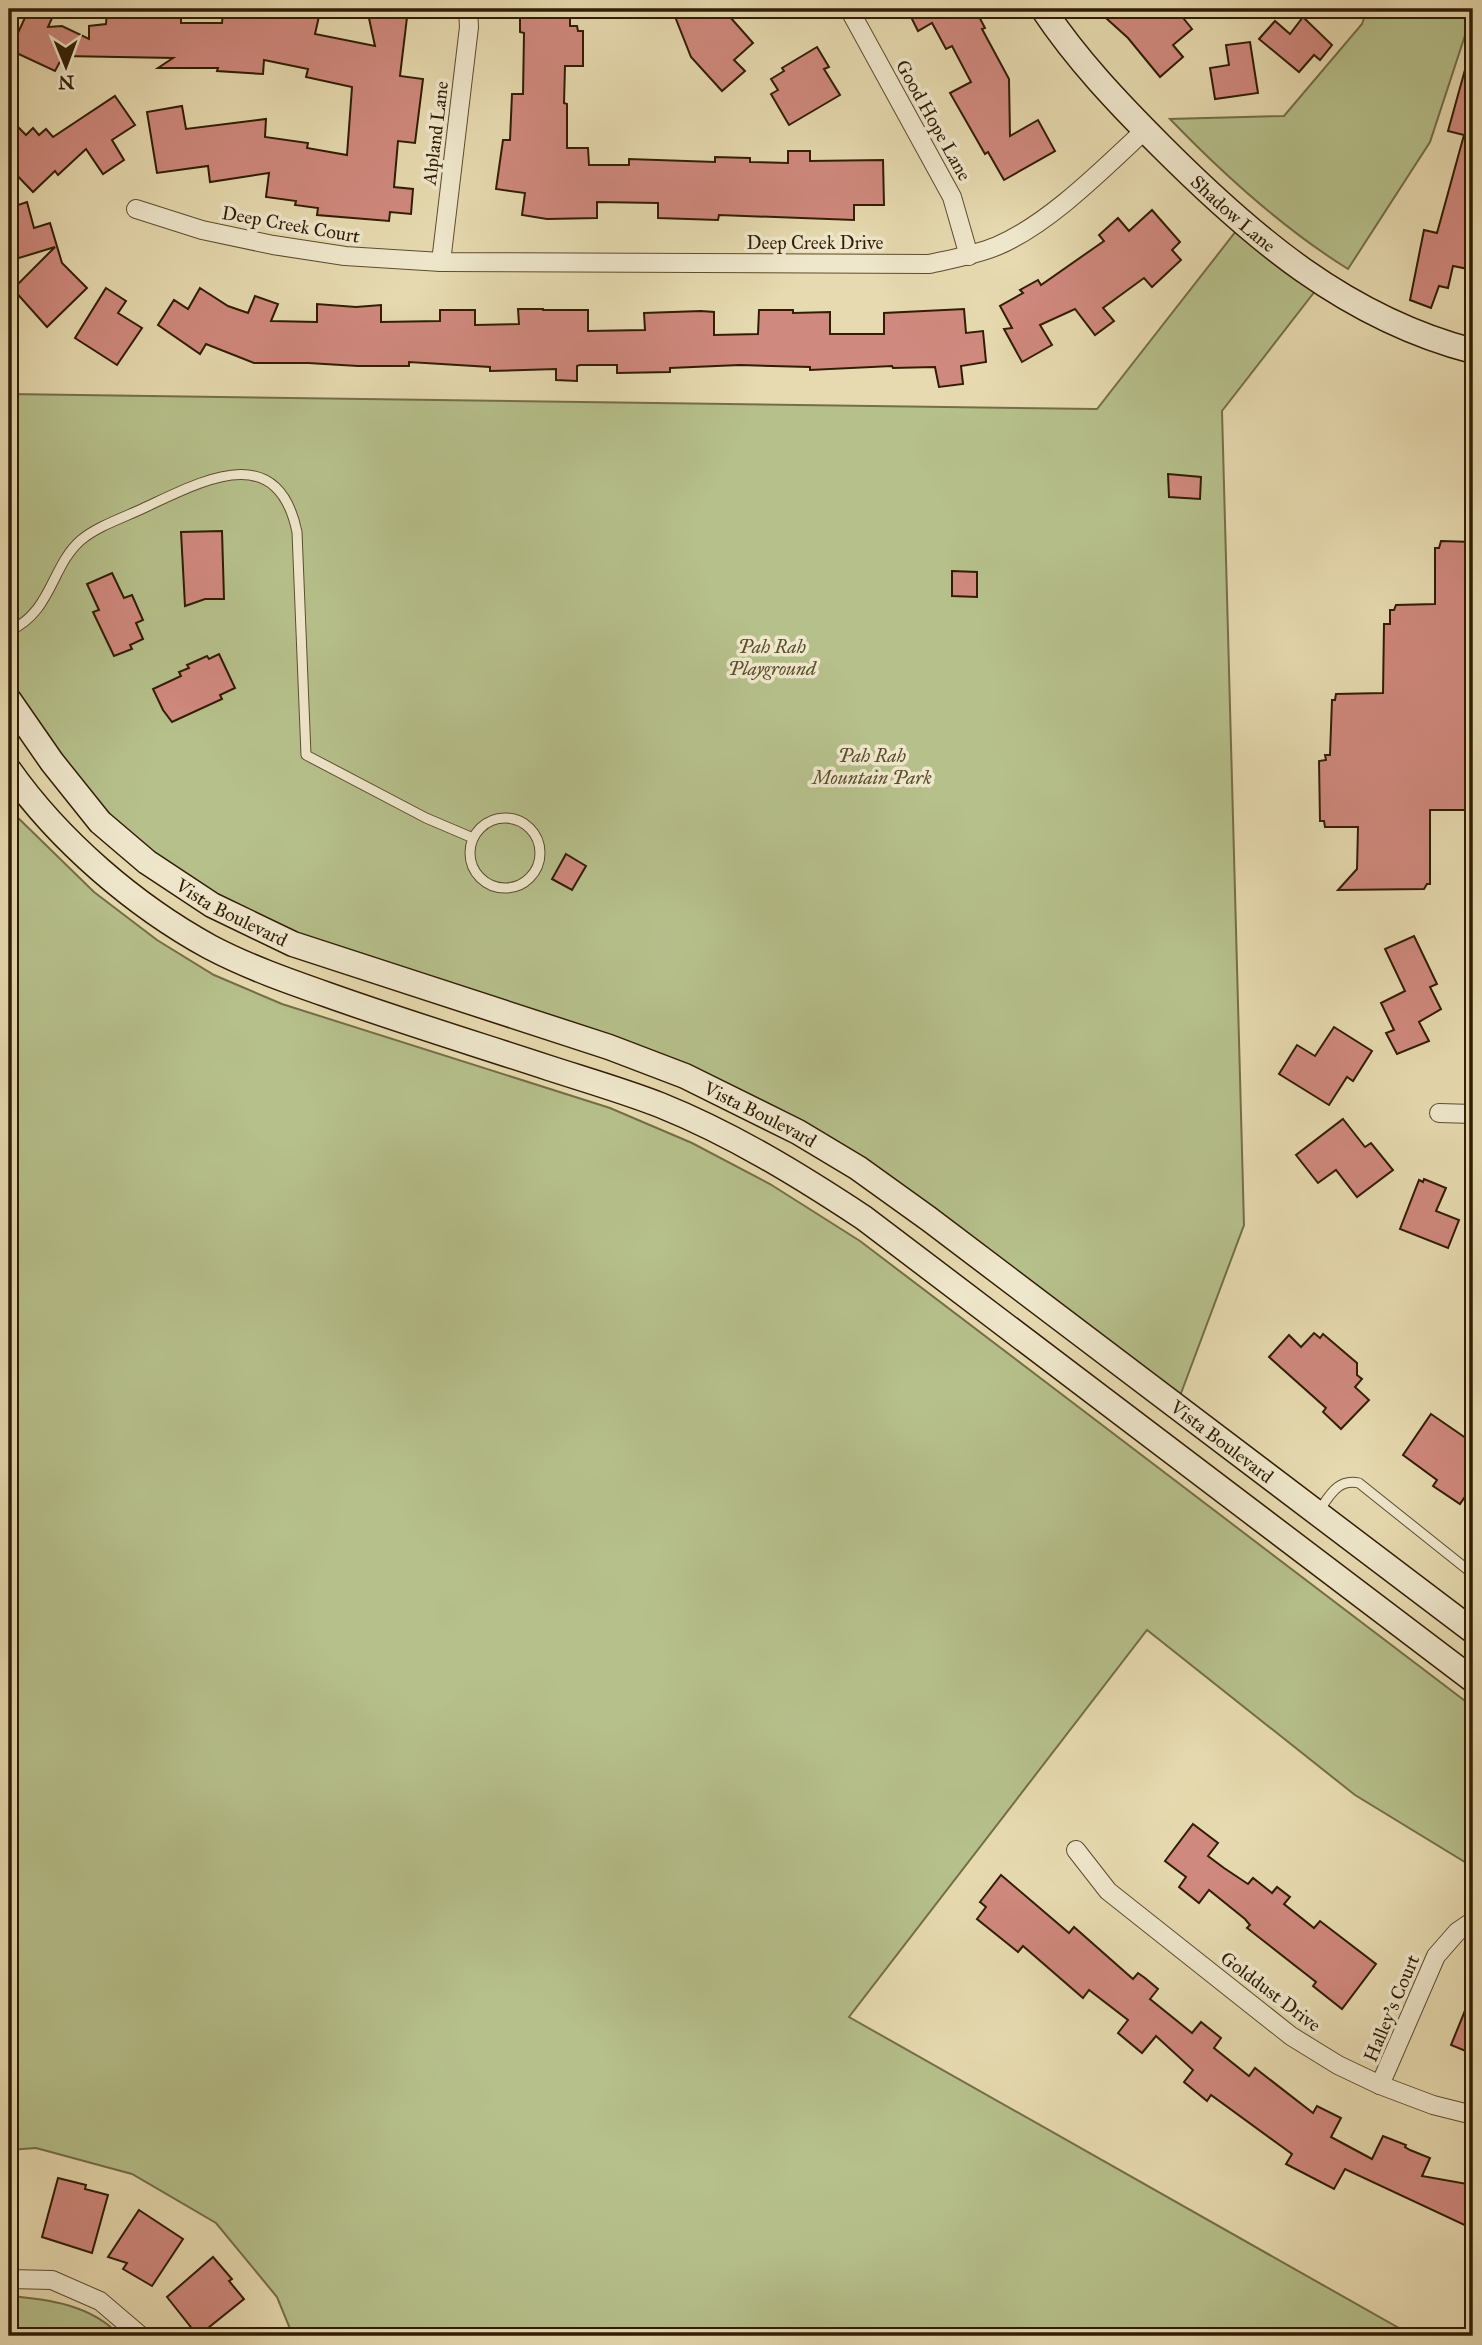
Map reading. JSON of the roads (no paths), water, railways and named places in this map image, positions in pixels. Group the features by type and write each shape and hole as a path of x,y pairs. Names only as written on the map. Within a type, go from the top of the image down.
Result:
{"main road":[{"name":"Shadow Lane","path":"1043,9 1094,77 1246,227 1313,278 1354,304 1396,325 1473,351"},
{"name":"Vista Boulevard","path":"9,700 52,762 100,822 147,862 212,905 293,943 610,1047 685,1076 798,1132 858,1168 929,1219 1473,1631"},
{"name":"Vista Boulevard","path":"9,770 51,821 108,876 148,909 210,947 260,970 381,1014 660,1105 723,1134 801,1176 874,1225 1473,1680"},
{"path":"9,786 32,798"}],"street":[{"name":"Alpland Lane","path":"441,262 468,9"},
{"name":"Good Hope Lane","path":"849,9 952,197 969,256"},
{"name":"Deep Creek Drive","path":"441,262 929,264 969,256 1028,230 1099,173 1145,130"},
{"name":"Deep Creek Court","path":"136,209 202,230 273,245 345,256 441,262"},
{"path":"1439,1114 1473,1114"},
{"name":"Golddust Drive","path":"1076,1850 1108,1891 1291,2036 1338,2065 1380,2085 1433,2105 1473,2115"},
{"name":"Halley's Court","path":"1380,2085 1436,1956 1457,1932 1473,1921"},
{"path":"9,2279 52,2280 100,2301 141,2336"}],"lane":[{"path":"9,631 21,624 42,603 73,547 93,532 209,479 238,473 262,478 280,492 291,510 297,532 306,755 426,818 472,838"},
{"path":"513,819 533,832 540,855 537,866 523,883 502,888 491,885 474,871 470,849 472,838 489,821 513,819"},
{"path":"1317,1513 1342,1483 1359,1483 1473,1574"}],"park label":[{"name":"Pah Rah Playground","path":"772,657"},
{"name":"Pah Rah Mountain Park","path":"872,766"}]}
